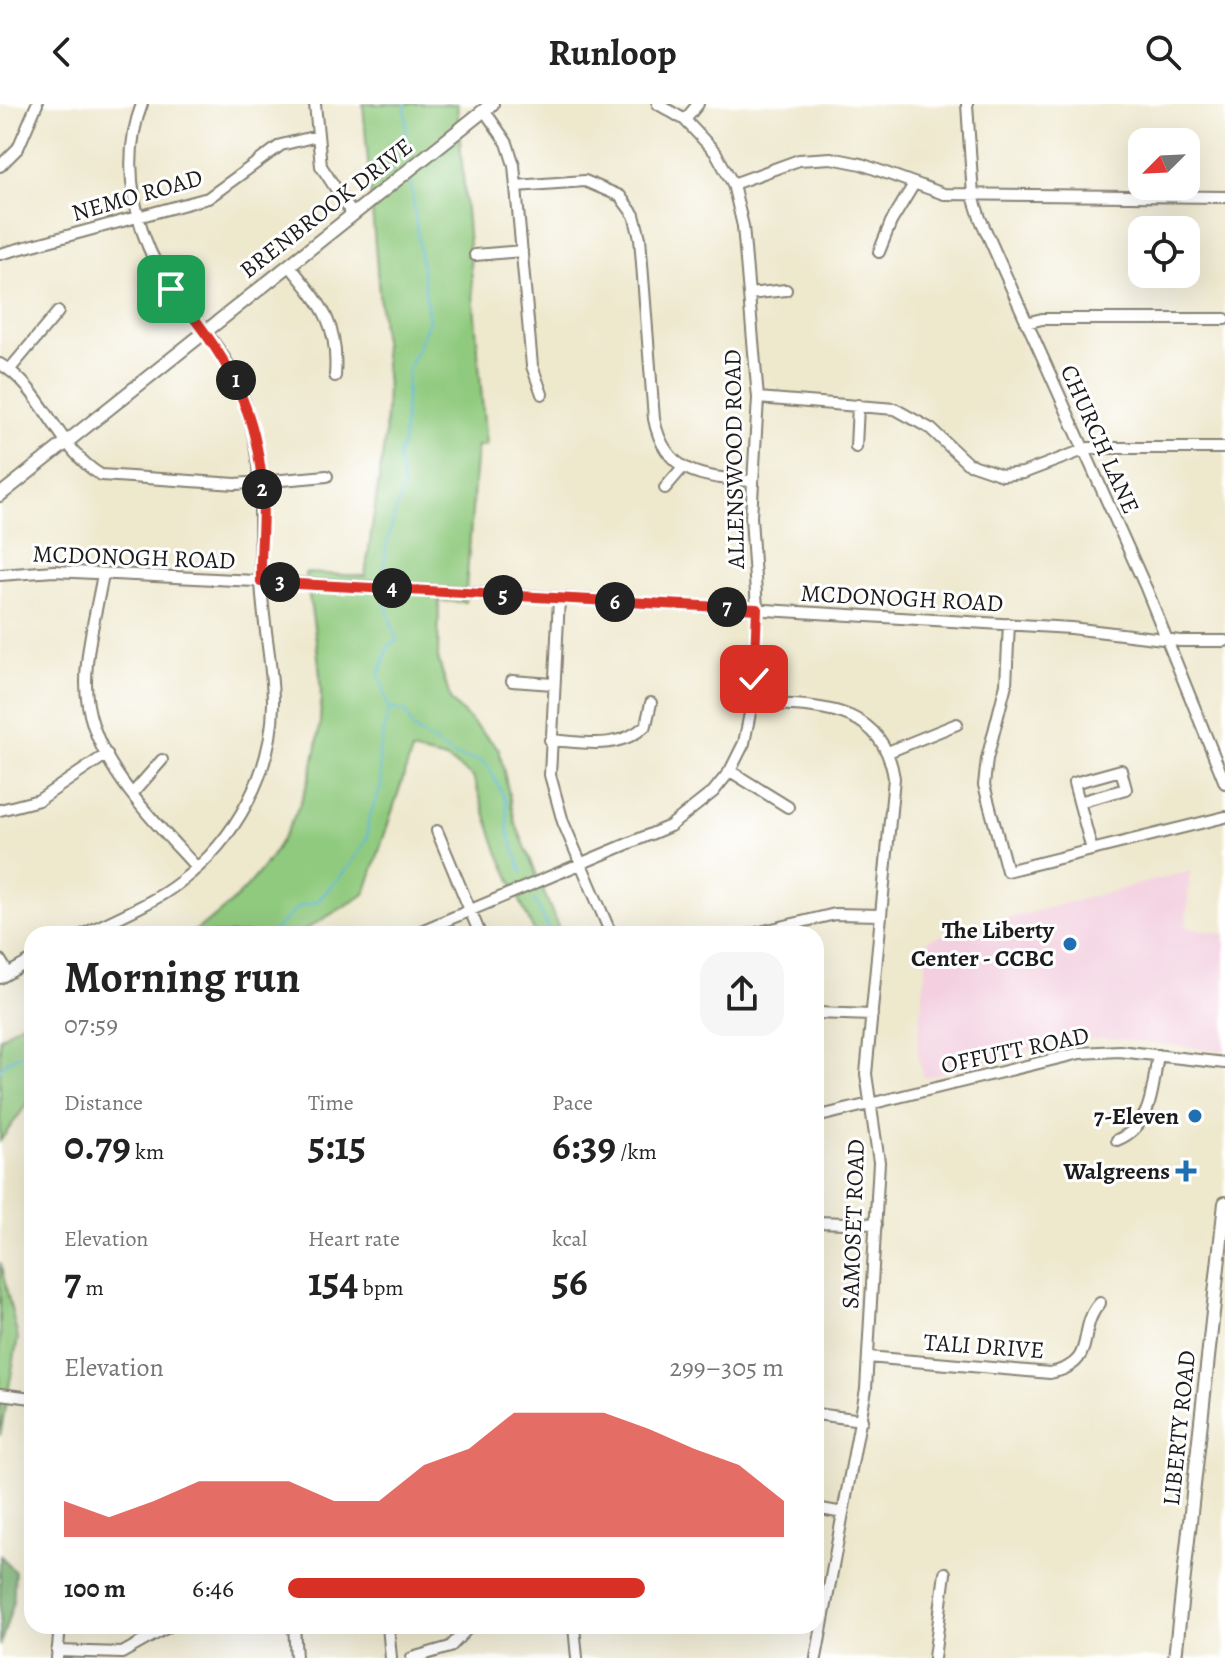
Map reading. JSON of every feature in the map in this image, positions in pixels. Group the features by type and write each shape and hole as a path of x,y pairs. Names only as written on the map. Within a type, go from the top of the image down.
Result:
{"main road":[{"name":"BRENBROOK DRIVE","path":"0,495 488,107"},
{"name":"LIBERTY ROAD","path":"1175,1658 1225,1203"}],"street":[{"path":"0,166 18,148 37,104"},
{"path":"100,926 158,896 197,868 235,823 258,778 268,746 273,702 261,582 262,482 242,396 229,367 161,273 139,216 131,150 142,104"},
{"path":"315,104 317,136 325,176 353,215"},
{"name":"ALLENSWOOD ROAD","path":"433,926 677,822 713,792 730,771 744,743 752,703 757,609 751,481 758,398 743,226 733,184 716,153 685,120 658,104"},
{"path":"685,120 698,104"},
{"name":"CHURCH LANE","path":"967,104 973,196 1166,639 1225,783"},
{"path":"488,107 512,153 532,366 542,394"},
{"name":"NEMO ROAD","path":"0,254 208,198 281,145 317,136"},
{"path":"733,184 799,160 831,158 861,164 944,194 1225,197"},
{"path":"516,186 585,181 620,196 634,215 640,238 654,419 666,452 683,467 713,478 751,481"},
{"path":"879,252 891,222 914,184"},
{"path":"475,255 522,251"},
{"path":"289,265 319,302 332,326 335,376"},
{"path":"749,294 786,290"},
{"path":"58,312 5,366 92,470 113,478 214,484 327,476"},
{"path":"1026,323 1042,319 1225,319"},
{"path":"758,398 880,406 907,414 931,429 967,463 989,473 1023,473 1082,450 1225,448"},
{"path":"856,447 858,405"},
{"path":"665,488 683,467"},
{"name":"MCDONOGH ROAD","path":"0,575 54,571 374,587 1107,630 1166,639 1225,641"},
{"path":"103,574 86,682 91,715 107,754 132,794 197,868"},
{"path":"559,599 550,740 553,791 607,926"},
{"path":"1009,624 1006,684 987,759 984,785 1007,871 1225,817"},
{"path":"512,681 553,684"},
{"path":"550,740 605,744 623,740 646,725 651,703"},
{"path":"752,703 822,707 847,713 870,728 888,752 957,724"},
{"name":"SAMOSET ROAD","path":"824,1590 862,1420 868,1357 879,1148 866,1074 894,793 888,752"},
{"path":"0,810 39,800 107,754"},
{"path":"132,794 162,760"},
{"path":"1079,802 1126,789 1121,770 1074,783 1079,802 1092,850"},
{"path":"730,771 788,807"},
{"path":"437,831 477,926"},
{"path":"785,926 835,914 881,915"},
{"path":"0,960 4,975 24,964"},
{"path":"824,1013 872,1015"},
{"name":"OFFUTT ROAD","path":"824,1115 1080,1053 1106,1050 1225,1063"},
{"path":"1117,1140 1135,1130 1146,1116 1158,1055"},
{"path":"824,1222 876,1224"},
{"name":"TALI DRIVE","path":"868,1357 1050,1373 1063,1370 1076,1363 1083,1352 1091,1312 1100,1303"},
{"path":"0,1394 24,1397"},
{"path":"824,1415 862,1420"},
{"path":"824,1509 843,1513"},
{"path":"934,1658 945,1573"},
{"path":"59,1634 57,1654 122,1653 156,1634"},
{"path":"294,1634 296,1658"},
{"path":"389,1634 391,1658"},
{"path":"412,1658 450,1647 462,1634"},
{"path":"575,1634 577,1658"},
{"name":"SAMOSET ROAD","path":"816,1658 818,1634"}],"shaded area":[{"path":"1190,871 1186,927 1225,934 1225,1051 1104,1038 1059,1043 923,1078 917,1048 929,939"}],"green space":[{"path":"363,104 457,104 486,446 477,446 465,602 439,601 438,658 451,701 499,749 515,822 558,926 531,926 499,854 473,777 446,759 412,751 365,894 311,926 201,926 244,890 266,864 300,803 311,771 321,702 316,638 305,573 365,576 385,438 387,387"},
{"path":"24,1021 24,1108 0,1141 0,1038"},
{"path":"0,1262 18,1338 0,1436"},
{"path":"0,1555 15,1572 13,1604 0,1646"}],"waterway":[{"path":"405,104 408,163"},
{"path":"382,583 387,542 403,487 398,457 403,442 408,370 429,321 410,177"},
{"path":"279,926 300,906 317,902 352,863 367,839 368,821 381,787 379,752 389,710 379,675 389,645 397,641 382,593"},
{"path":"390,708 406,712 412,727 455,756 481,761 489,768 506,801 508,832 522,872"},
{"path":"534,899 547,926"},
{"path":"0,1069 7,1061 24,1053"}],"place":[{"name":"The Liberty Center - CCBC","path":"1070,944"},
{"name":"7-Eleven","path":"1195,1116"},
{"name":"Walgreens","path":"1186,1171"}],"route":[{"path":"171,289 220,351 242,396 255,441 262,482 261,582 757,609 754,679"}]}
